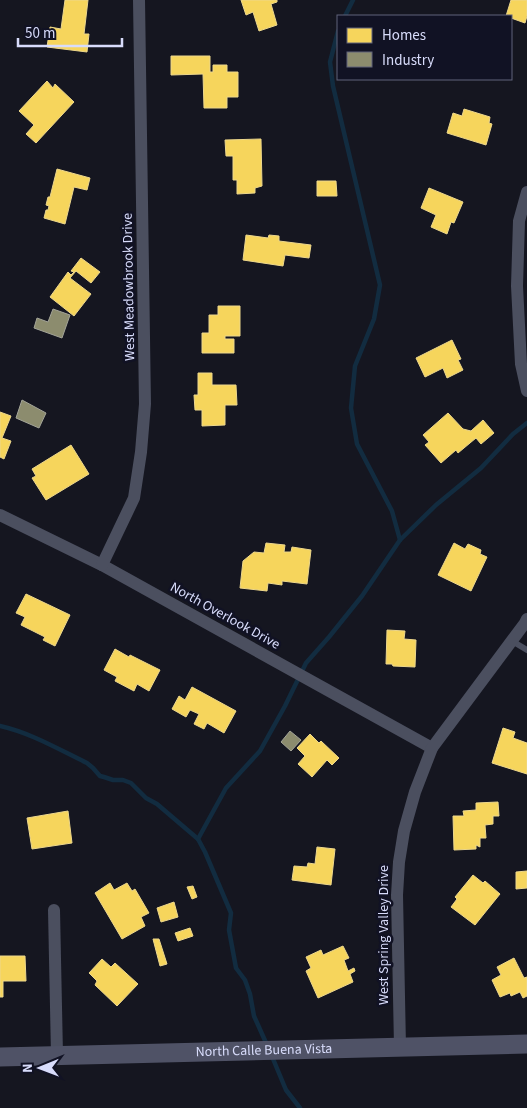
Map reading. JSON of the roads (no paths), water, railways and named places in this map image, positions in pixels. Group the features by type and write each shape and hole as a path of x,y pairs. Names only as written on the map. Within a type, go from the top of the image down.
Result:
{"street":[{"name":"West Meadowbrook Drive","path":"102,566 134,498 141,452 145,404 139,0"},
{"path":"527,192 519,221 516,286 521,364 527,391"},
{"name":"North Overlook Drive","path":"0,515 102,566 432,748"},
{"name":"West Spring Valley Drive","path":"400,1047 397,895 399,862 404,832 415,792 432,748 527,619"},
{"path":"54,910 57,1055"},
{"name":"North Calle Buena Vista","path":"0,1057 527,1044"}],"lane":[{"path":"512,641 527,650"}],"waterway":[{"path":"346,15 353,0"},
{"path":"337,35 330,62 333,86 380,285 374,319 355,366 351,408 357,444 392,511 400,540"},
{"path":"198,839 226,788 260,751 306,663 362,596 400,540 436,505 481,468 513,434 527,423"},
{"path":"0,726 34,737 55,747 87,763 100,776 131,783 146,798 157,804 198,839 231,913 229,930 236,968 245,980 254,1016 267,1045"},
{"path":"271,1054 286,1090 300,1108"}]}
